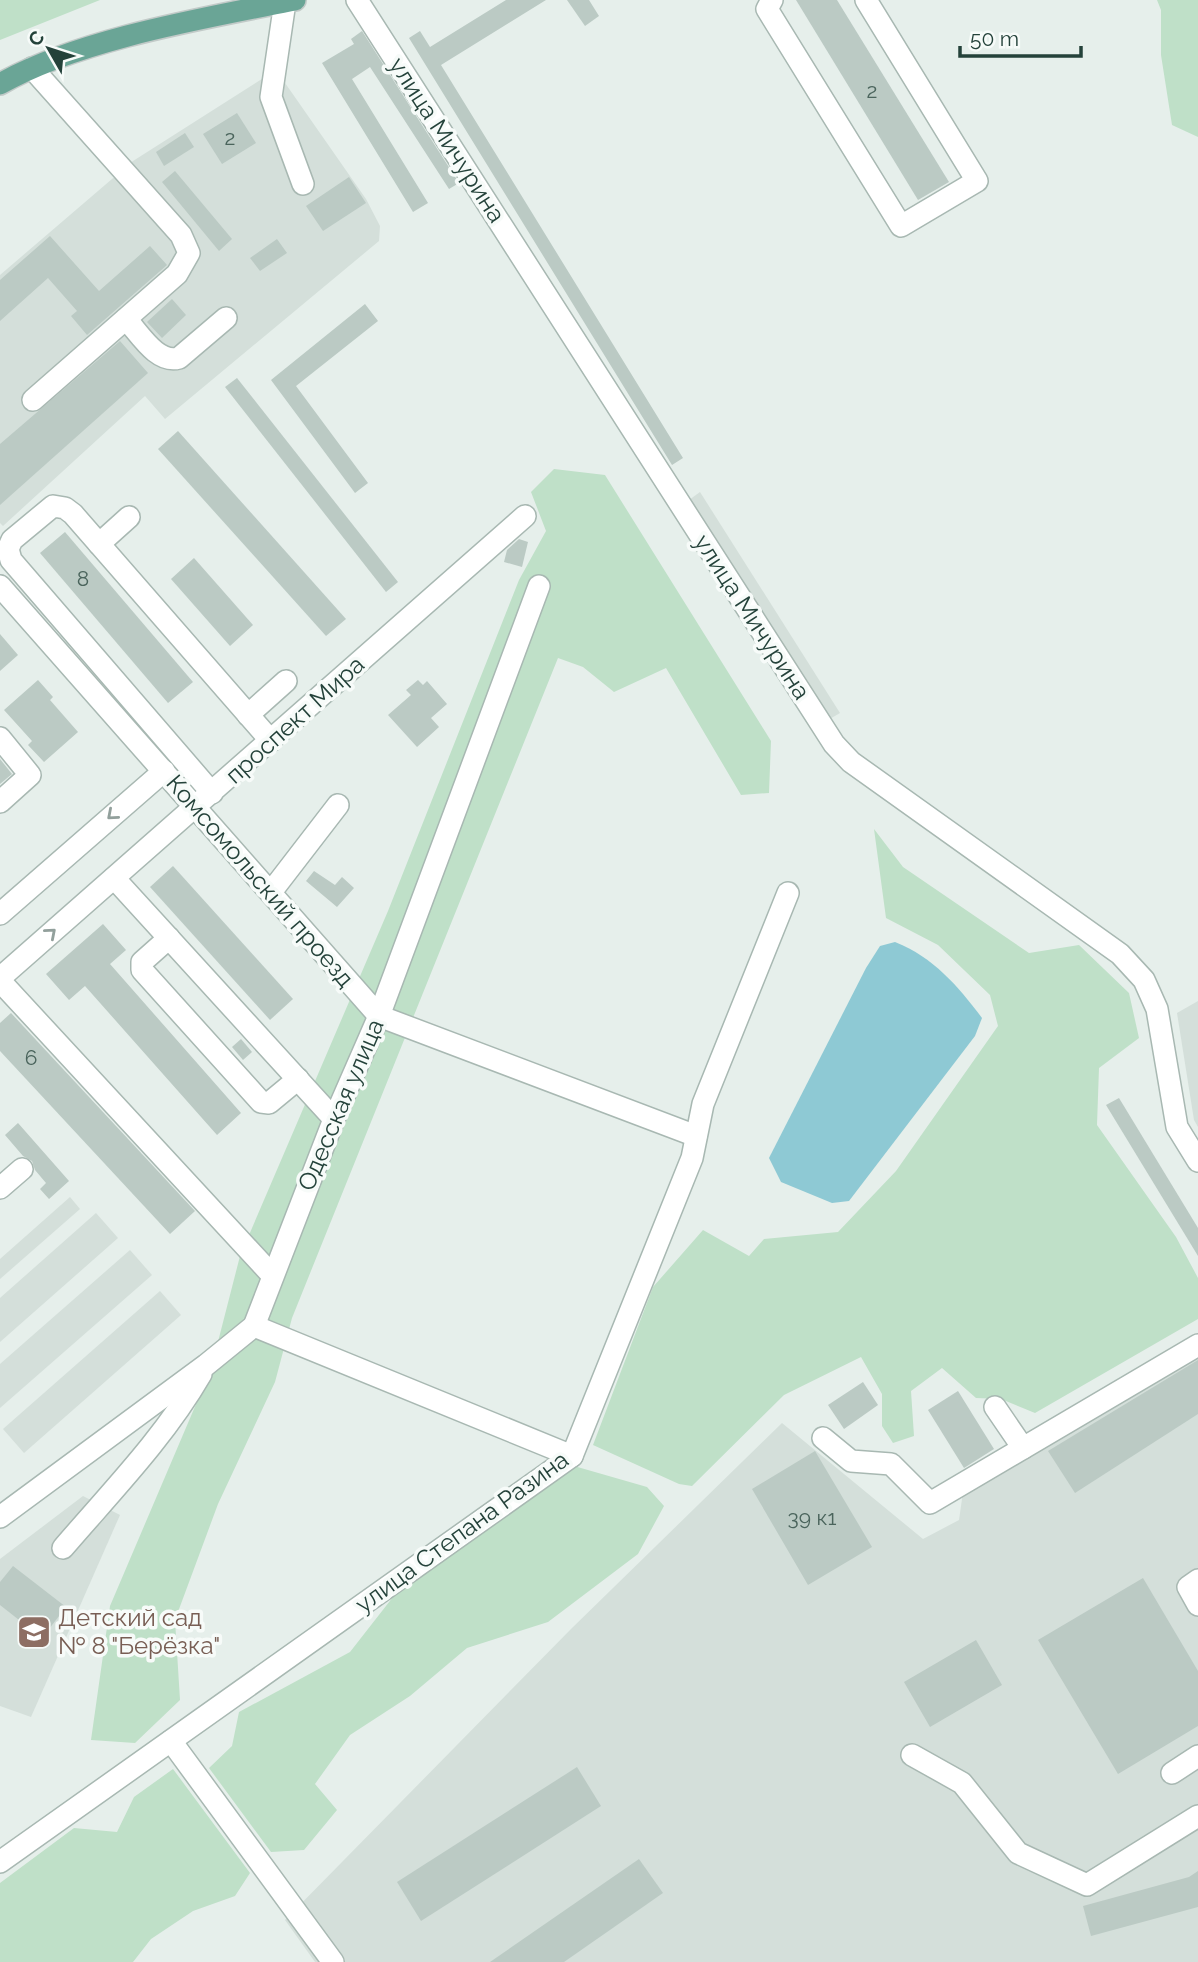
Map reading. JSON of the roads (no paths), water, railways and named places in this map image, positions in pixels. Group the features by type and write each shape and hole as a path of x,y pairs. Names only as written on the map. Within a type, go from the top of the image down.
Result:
{"main road":[{"path":"0,84 32,68 105,43 290,1"}],"street":[{"name":"улица Мичурина","path":"357,0 834,744 851,762 1120,954 1144,980 1157,1009 1177,1127 1198,1161"},
{"path":"772,0 767,9 901,226 978,181 866,0"},
{"path":"290,1 271,97 303,184"},
{"path":"32,68 186,243 189,253 177,274 33,400"},
{"path":"126,319 161,357 170,360 180,358 226,318"},
{"path":"204,800 11,560 8,550 12,540 53,506 65,508 74,514 271,741"},
{"name":"проспект Мира","path":"0,980 525,516"},
{"path":"99,544 129,517"},
{"name":"Комсомольский проезд","path":"0,586 164,771 204,800 271,892 379,1016 696,1136"},
{"name":"Одесская улица","path":"254,1326 334,1119 379,1016 539,586"},
{"path":"248,715 286,681"},
{"path":"0,738 30,775 0,802"},
{"path":"0,914 164,771"},
{"path":"271,892 338,805"},
{"path":"114,878 334,1119"},
{"name":"улица Степана Разина","path":"0,1862 572,1456 692,1158 703,1104 788,893"},
{"path":"169,938 142,962 142,970 261,1102 269,1103 298,1079"},
{"path":"0,980 272,1275"},
{"path":"0,1517 206,1365 254,1326 572,1456"},
{"path":"823,1438 851,1461 891,1464 930,1503 1198,1345"},
{"path":"63,1548 186,1401 206,1365"},
{"path":"995,1407 1023,1448"},
{"path":"1198,1580 1188,1587 1198,1605"},
{"path":"171,1741 333,1962"},
{"path":"912,1755 962,1783 1018,1853 1087,1885 1198,1816"},
{"path":"1172,1773 1198,1756"}],"water":[{"path":"895,942 933,964 964,995 982,1018 975,1036 849,1201 832,1203 781,1182 769,1158 866,968 880,946"}],"place":[{"name":"Детский сад № 8 \"Берёзка\"","path":"34,1632"}]}
